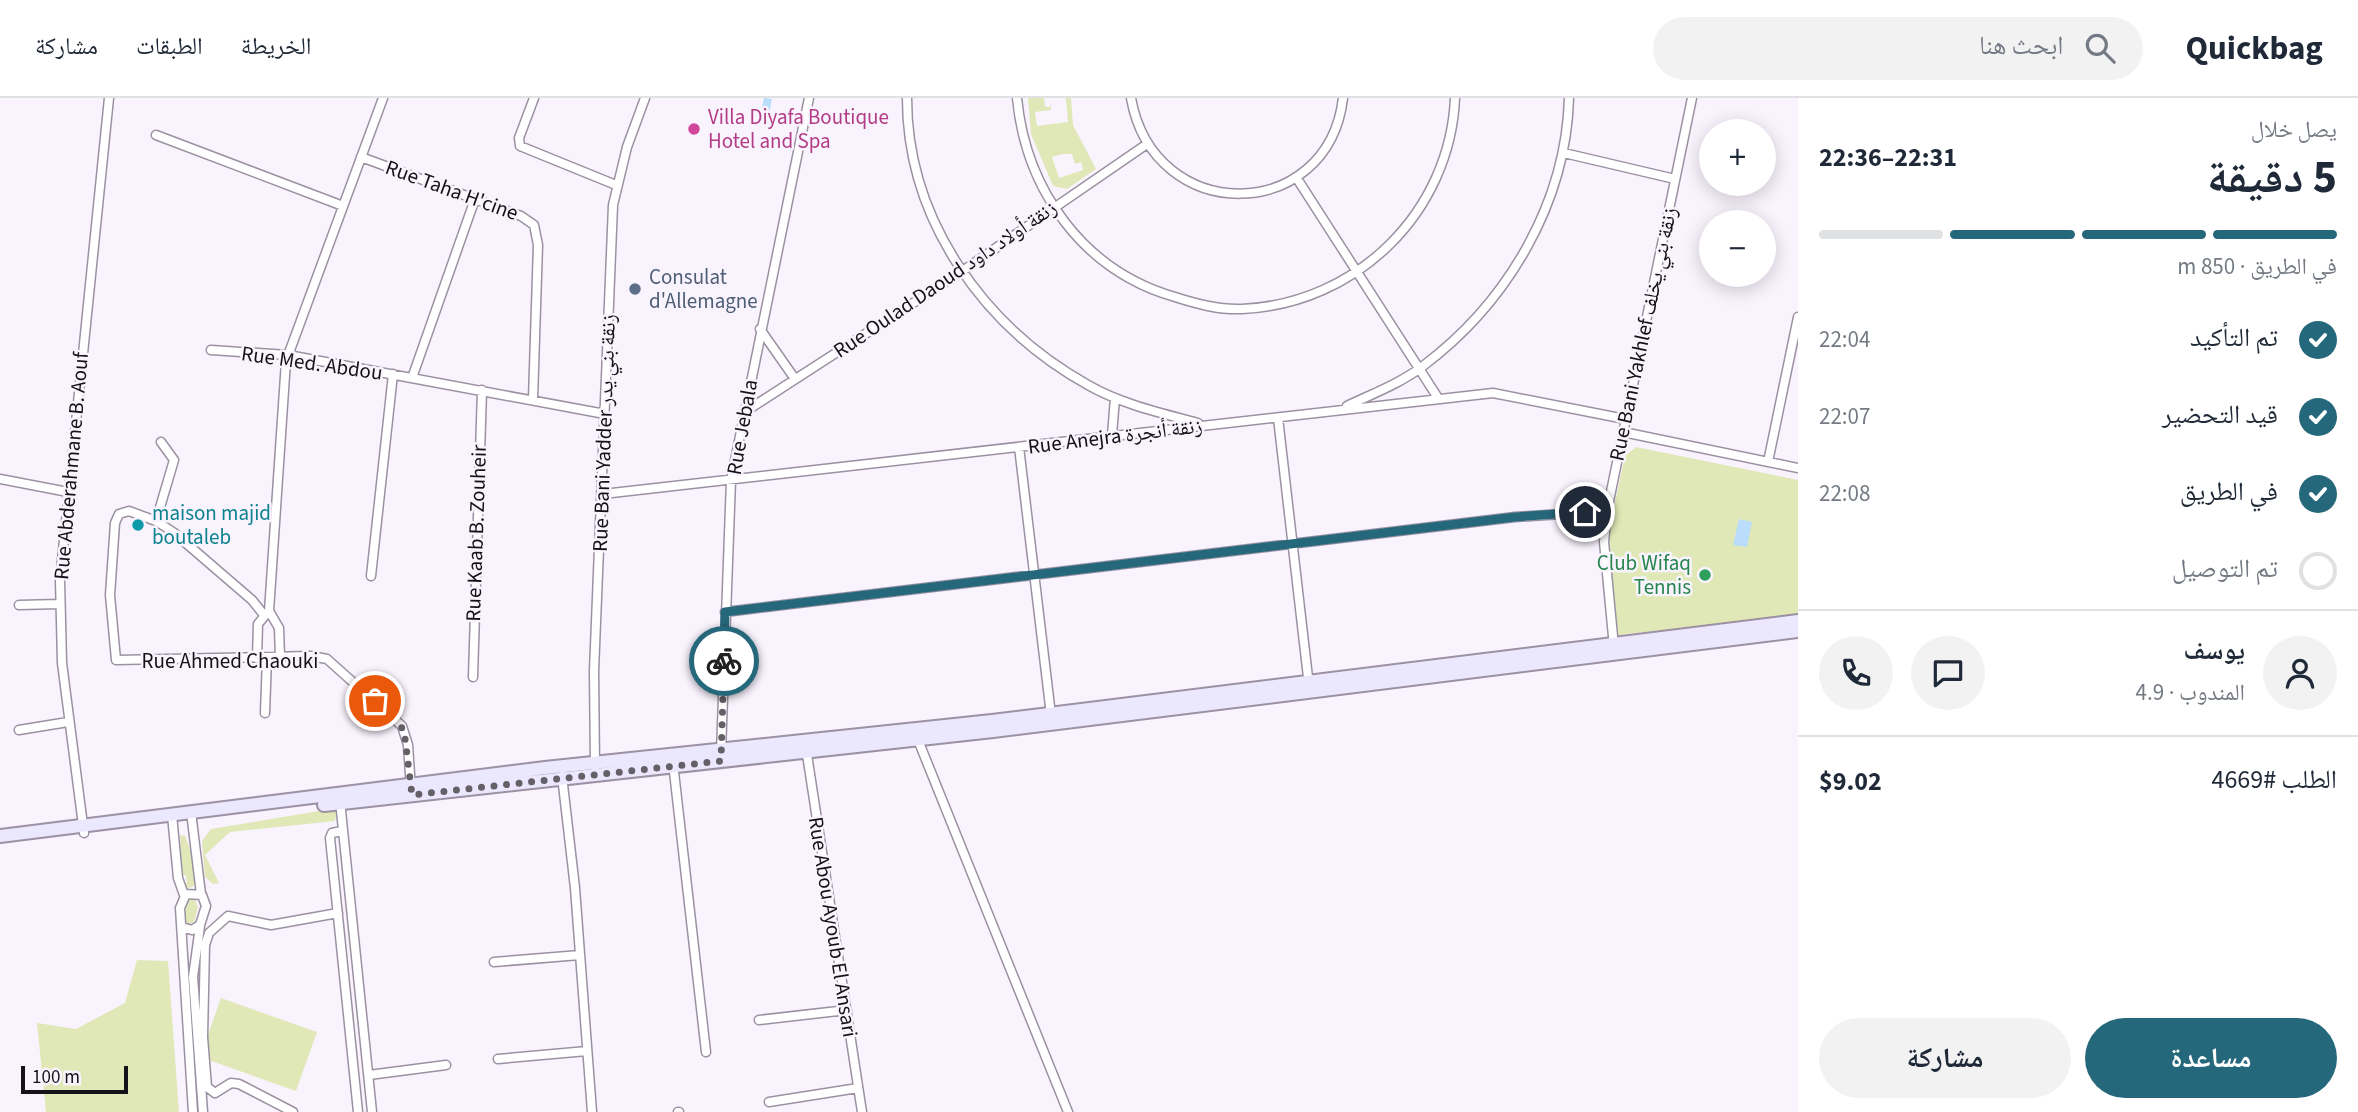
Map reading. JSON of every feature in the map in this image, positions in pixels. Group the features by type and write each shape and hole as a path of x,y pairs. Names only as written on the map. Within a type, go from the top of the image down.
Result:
{"street":[{"name":"Rue Abderahmane B. Aouf","path":"83,829 68,722 59,604 108,98"},
{"path":"257,658 257,628 267,613 288,355 383,98"},
{"path":"534,98 519,138 520,146 616,185"},
{"name":"Rue Bani Yadder زنقة بني يدر","path":"595,768 594,671 612,217 616,185 645,98"},
{"name":"Rue Jebala","path":"721,755 732,480 743,413 809,98"},
{"path":"907,98 911,151 920,184 941,238 961,272 1019,338 1071,375 1115,398 1204,424"},
{"path":"1017,98 1030,162 1054,207 1081,241 1120,274 1163,294 1212,307 1265,307 1321,290 1357,272 1400,235 1425,203 1446,157 1455,98"},
{"path":"1131,98 1136,122 1147,144 1162,163 1181,178 1214,191 1250,193 1274,188 1296,177 1325,148 1335,130 1343,98"},
{"path":"1341,409 1420,368 1468,327 1515,268 1544,210 1564,153 1569,98"},
{"name":"Rue Bani Yakhlef زنقة بني يخلف","path":"1615,649 1604,542 1607,511 1692,98"},
{"path":"156,135 343,206"},
{"name":"Rue Oulad Daoud زنقة أولاد داود","path":"743,413 961,272 1147,144"},
{"path":"1564,153 1675,179"},
{"name":"Rue Taha H'cine","path":"361,157 524,217 536,231 533,399"},
{"path":"1296,177 1438,398"},
{"name":"Rue Med. Abdou","path":"412,378 475,199"},
{"path":"1768,462 1798,317"},
{"path":"760,329 795,379"},
{"name":"Rue Med. Abdou","path":"211,351 288,355 606,414"},
{"path":"371,576 393,374"},
{"name":"Rue Kaab B. Zouheir","path":"473,677 482,390"},
{"name":"Rue Anejra زنقة أنجرة","path":"603,494 1204,424 1506,393 1625,419"},
{"path":"1112,435 1115,398"},
{"path":"1278,418 1309,686"},
{"path":"1623,432 1798,468"},
{"path":"161,442 174,460 156,521 189,545 267,613 279,628 280,657"},
{"path":"1019,447 1051,718"},
{"path":"0,479 68,492"},
{"name":"Rue Ahmed Chaouki","path":"156,521 125,511 118,514 115,523 110,595 113,650 118,661 280,657 327,659 399,722 408,745 411,790"},
{"path":"725,612 1033,574 1293,546 1515,517 1607,511"},
{"path":"19,605 59,604"},
{"path":"1615,649 1798,621"},
{"path":"0,836 172,819 562,771 915,735 1615,649 1798,631"},
{"path":"265,713 267,658"},
{"path":"19,730 68,722"},
{"path":"915,735 1068,1112"},
{"name":"Rue Abou Ayoub El Ansari","path":"806,747 862,1112"},
{"path":"673,760 706,1052"},
{"path":"562,771 592,1112"},
{"path":"340,799 372,1112"},
{"path":"192,816 201,894 206,903 192,977 203,1112"},
{"path":"172,819 178,878 184,895 180,908 187,1052 193,1112"},
{"path":"0,844 83,829"},
{"path":"342,831 330,836 358,1112"},
{"path":"184,895 191,892 201,894"},
{"path":"293,1112 239,1084 231,1083 215,1093 207,1087 203,1037 206,939 217,923 228,916 269,925 338,913"},
{"path":"182,927 192,930 200,926"},
{"path":"494,962 580,955"},
{"path":"759,1020 846,1010"},
{"path":"498,1059 587,1051"},
{"path":"369,1075 446,1065"},
{"path":"769,1102 858,1088"}],"green space":[{"path":"1028,98 1044,98 1045,107 1050,107 1050,98 1051,110 1035,112 1037,126 1068,122 1066,98 1071,98 1073,125 1096,169 1067,189 1053,186 1031,134","holes":["1072,154 1075,164 1081,162 1083,170 1059,178 1052,157"]},
{"name":"Club Wifaq Tennis","path":"1636,447 1798,480 1798,615 1618,635 1608,535 1625,456"},
{"path":"337,808 335,821 230,832 205,855 219,883 213,884 205,877 202,841 211,829"},
{"path":"180,835 185,836 194,860 196,883 192,887 185,888 182,883 187,883 186,875 182,875"},
{"path":"194,898 198,907 194,922 189,924 184,920 183,911 189,899"},
{"path":"137,960 168,961 179,1112 46,1112 37,1023 76,1029 125,1003"},
{"path":"221,998 317,1032 296,1091 200,1057"}],"water":[{"path":"764,98 772,99 767,123 759,121"},
{"path":"1739,519 1752,522 1747,547 1733,545"}],"way so far":[{"path":"375,701 399,722 404,730 408,745 412,795 721,761 724,661"}],"place":[{"name":"Villa Diyafa Boutique Hotel and Spa","path":"694,129"},
{"name":"Consulat d'Allemagne","path":"635,289"},
{"name":"maison majid boutaleb","path":"138,525"},
{"name":"Club Wifaq Tennis","path":"1705,575"}],"route":[{"path":"724,661 725,612 1008,577 1293,546 1515,517 1585,512"}]}
